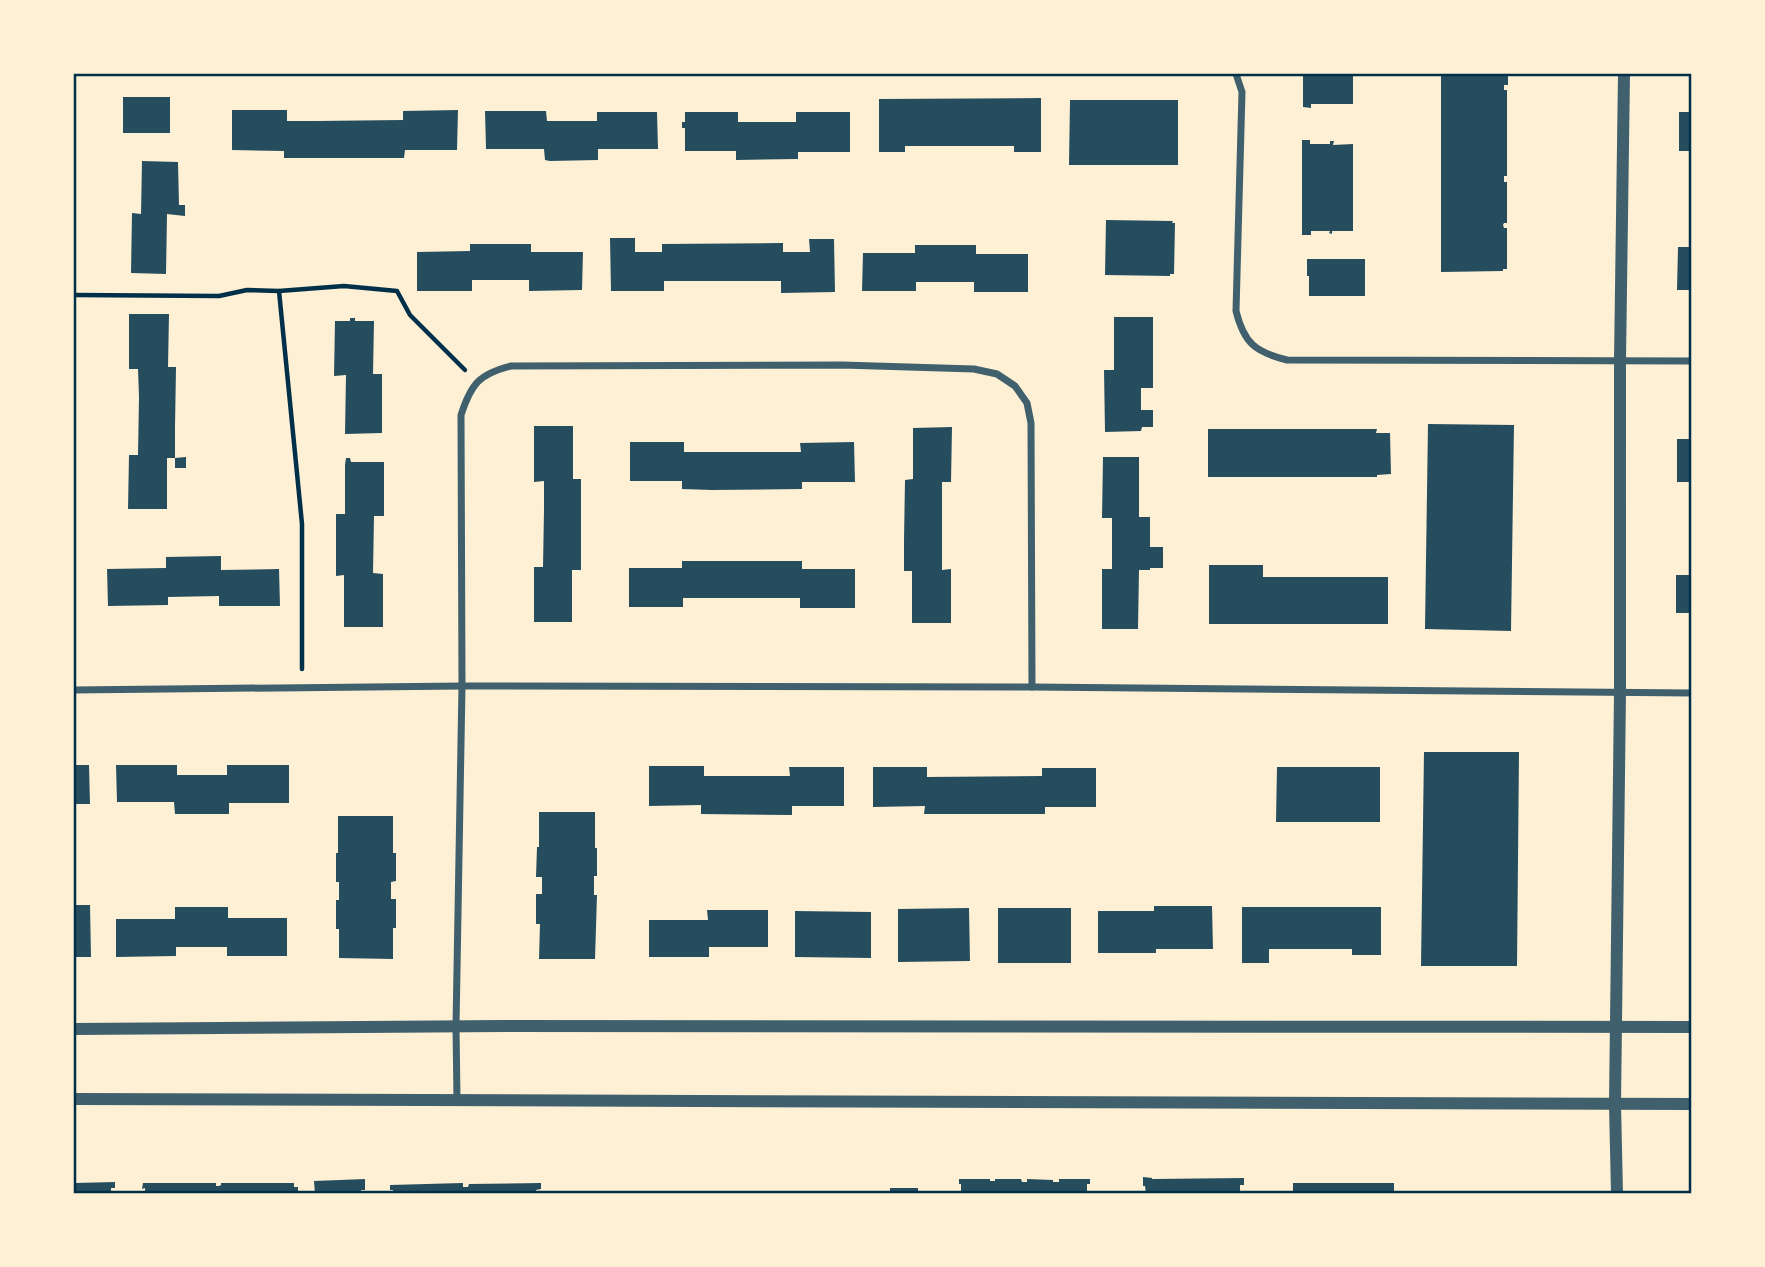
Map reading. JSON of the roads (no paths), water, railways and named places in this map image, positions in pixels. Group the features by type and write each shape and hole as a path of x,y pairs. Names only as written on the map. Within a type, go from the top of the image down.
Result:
{"street":[{"path":"1236,74 1242,92 1236,311 1241,330 1251,343 1268,355 1287,360 1692,361"},
{"path":"1617,1194 1615,1027 1624,74"},
{"path":"457,1100 462,686 461,415 466,398 477,382 493,370 511,366 842,365 974,369 997,374 1015,386 1027,403 1031,423 1032,687"},
{"path":"74,690 462,686 1032,687 1692,693"},
{"path":"74,1029 456,1026 1692,1027"},
{"path":"74,1099 1692,1104"}]}
